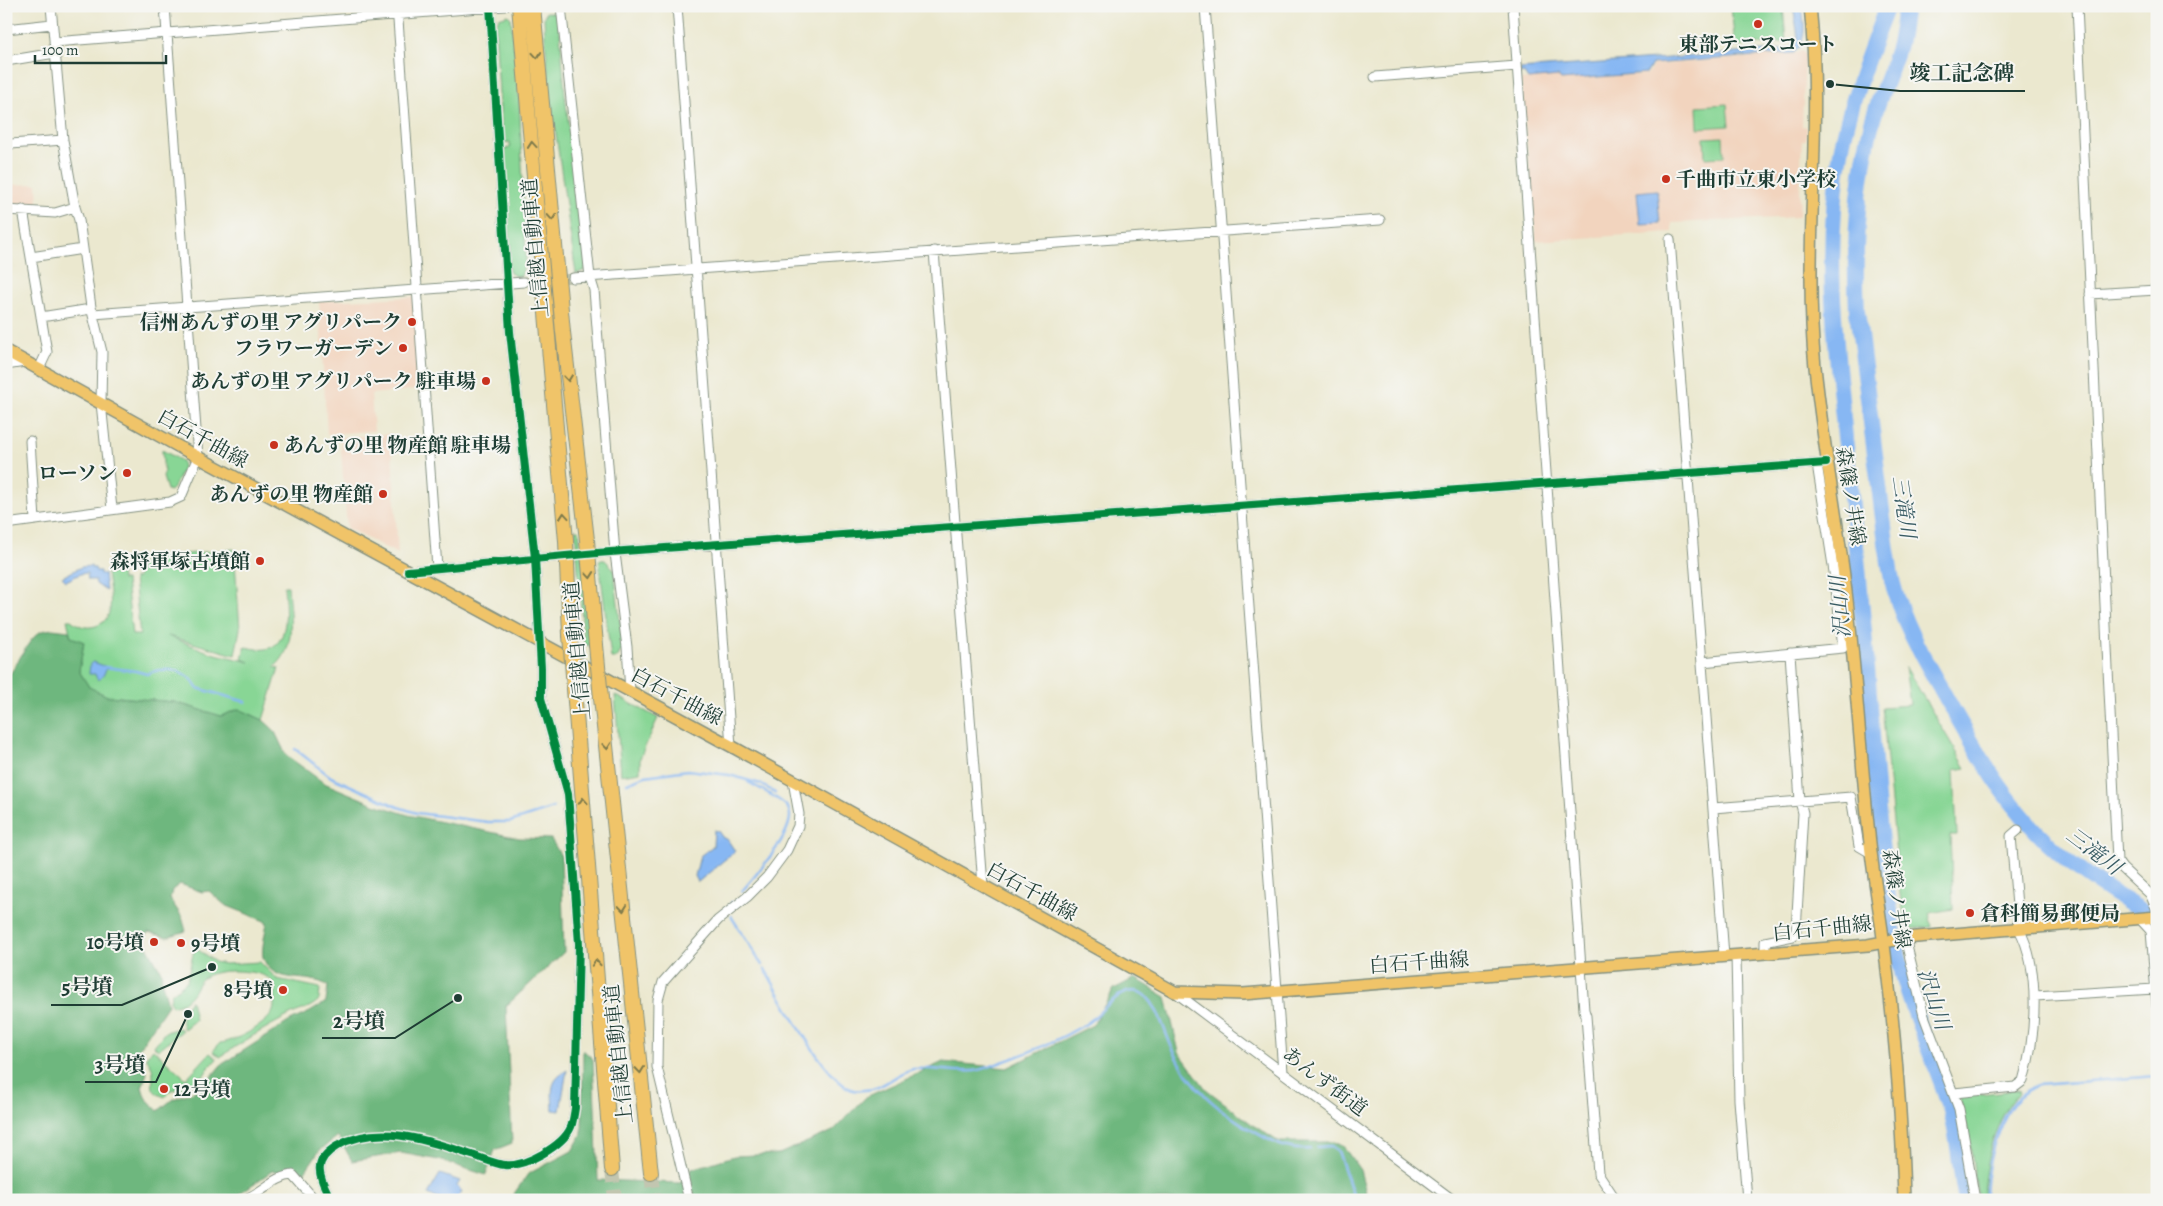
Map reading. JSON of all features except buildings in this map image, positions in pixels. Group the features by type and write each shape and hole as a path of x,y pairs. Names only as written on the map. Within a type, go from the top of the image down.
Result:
{"highway":[{"name":"上信越自動車道","path":"519,6 566,541 570,635 612,1169"},
{"name":"上信越自動車道","path":"533,6 563,332 587,540 596,645 651,1173"}],"main road":[{"name":"森篠ノ井線","path":"1810,6 1814,44 1815,133 1810,245 1810,304 1821,463 1847,602 1871,853 1885,941 1900,1096 1904,1200"},
{"name":"白石千曲線","path":"6,351 198,458 731,746 1175,992 1243,994 1868,945 1904,938 2157,917"}],"street":[{"path":"51,6 63,140 74,207 79,220 92,312 102,352 101,403 112,509"},
{"path":"6,524 170,502 181,497 198,458 165,6"},
{"path":"54,42 397,11 505,6"},
{"path":"561,6 590,277 594,290 615,553 627,647 630,691"},
{"path":"677,6 731,746"},
{"path":"1205,6 1283,1072"},
{"path":"1513,6 1546,484 1598,1173 1616,1200"},
{"path":"2076,6 2117,861 2150,894 2157,910"},
{"path":"331,1200 319,1175 320,1164 324,1155 348,1139 363,1136 406,1135 505,1166 531,1160 557,1145 571,1128 575,1108 579,944 568,794 540,698 542,668 535,558 506,284 490,7"},
{"path":"397,11 437,568"},
{"path":"6,29 52,24"},
{"path":"6,61 55,53"},
{"path":"1375,77 1517,66"},
{"path":"11,144 63,140"},
{"path":"6,210 55,213 74,207"},
{"path":"23,210 48,352 39,369"},
{"path":"573,278 1380,220"},
{"path":"1670,239 1724,956"},
{"path":"31,257 82,248"},
{"path":"934,251 983,885"},
{"path":"41,317 524,282"},
{"path":"2090,294 2157,290"},
{"path":"6,365 25,362"},
{"path":"30,441 35,520"},
{"path":"596,553 1821,463 1843,648 1702,662"},
{"path":"408,571 555,556"},
{"path":"1765,952 1765,942 1793,936 1796,930 1803,814 1800,801 1790,653"},
{"path":"690,1200 657,1067 659,989 663,982 718,920 747,897 767,877 787,850 799,820 793,781"},
{"path":"1713,808 1851,797 1859,846 1871,853"},
{"path":"1954,1093 2015,1086 2024,1081 2033,1036 2034,996 2026,942 2019,929 2011,836 2018,830"},
{"path":"2140,919 2151,931 2157,1006"},
{"path":"1904,938 1924,1016 1954,1093 1965,1135 1975,1200"},
{"path":"1736,955 1739,1100 1747,1200"},
{"path":"2034,996 2155,989"},
{"name":"あんず街道","path":"1175,992 1453,1200"},
{"path":"242,1200 251,1198 285,1175 293,1175 315,1200"}],"shaded area":[{"name":"千曲市立東小学校","path":"1801,51 1805,54 1802,126 1807,127 1806,140 1802,140 1799,217 1672,223 1672,232 1536,241 1521,80 1558,76 1561,80 1648,74 1653,65 1794,54"},
{"path":"37,184 38,208 6,206 6,185"},
{"path":"415,297 422,389 371,394 374,431 327,434 319,301"},
{"path":"391,434 398,554 347,528 340,437"}],"green space":[{"name":"東部テニスコート","path":"1731,6 1783,6 1786,42 1735,46"},
{"path":"546,12 554,13 559,19 565,95 586,265 585,270 576,274 550,93 545,38 544,17"},
{"path":"508,15 511,18 519,94 526,260 521,276 515,276 509,272 502,149 510,148 510,142 502,143 495,27 499,18"},
{"path":"1727,104 1729,126 1698,128 1697,106"},
{"path":"1723,137 1724,157 1705,158 1704,138"},
{"path":"162,450 182,461 183,468 174,487 170,491 167,490 163,477"},
{"path":"575,530 579,530 591,645 584,645"},
{"path":"234,549 240,629 235,655 168,636 211,653 250,662 242,659 245,647 266,649 276,644 281,638 285,622 284,586 288,586 289,640 282,659 274,667 279,668 263,720 239,709 221,716 174,702 107,696 89,687 79,671 84,642 71,637 67,620 85,627 96,626 103,622 110,610 111,603 107,573 121,572 122,580 126,580 132,635 140,635 134,578 138,578 137,571 140,570 143,562 147,562 147,558"},
{"path":"599,560 605,560 614,569 623,647 617,658 611,658"},
{"path":"52,629 69,631 71,637 84,642 79,671 89,687 107,696 174,702 221,716 239,709 263,720 274,730 286,755 324,783 374,804 408,815 519,838 551,839 561,856 564,952 506,1006 512,1143 495,1150 486,1175 439,1160 401,1153 352,1161 338,1136 319,1151 304,1173 272,1171 230,1200 6,1200 6,679 35,636 41,631","holes":["180,884 202,892 209,891 225,905 267,922 263,957 268,966 274,972 283,976 311,980 328,986 326,1002 290,1021 221,1065 201,1089 173,1099 158,1111 145,1097 142,1087 147,1073 137,1051 168,1005 162,985 162,973 144,941 148,932 167,937 186,931 182,917 170,899 172,890"]},
{"path":"1905,666 1966,768 1954,770 1957,835 1950,835 1953,909 1929,913 1932,927 1907,929 1900,895 1882,707 1910,705"},
{"path":"615,695 658,718 640,758 640,772 621,775"},
{"path":"197,949 215,962 225,964 260,962 277,979 320,988 319,1000 262,1030 220,1057 213,1051 220,1043 233,1040 248,1032 263,1023 272,1013 274,1009 273,983 256,973 240,971 219,972 205,977 186,1000 172,1006 170,1001 171,994 187,981 194,950"},
{"path":"1135,978 1166,997 1179,1052 1206,1089 1253,1125 1279,1142 1332,1142 1343,1146 1360,1170 1368,1200 512,1200 513,1195 528,1174 572,1151 582,1134 583,1050 593,1059 598,1180 680,1183 692,1169 734,1156 779,1154 833,1131 866,1097 943,1062 1007,1068 1093,1025 1114,989"},
{"path":"191,1000 195,1020 184,1029 182,1018"},
{"path":"180,1028 182,1031 158,1050 154,1046 165,1032"},
{"path":"153,1049 186,1079 210,1053 217,1059 209,1067 199,1083 185,1084 181,1089 171,1090 165,1097 155,1092 152,1085 152,1068 146,1057"},
{"path":"2018,1090 2019,1093 2011,1103 1998,1127 1989,1154 1984,1182 1983,1195 2003,1195 2003,1200 1978,1200 1961,1096"}],"water":[{"path":"1793,6 1802,6 1804,25 1803,37 1794,53 1652,64 1647,73 1561,80 1558,76 1528,79 1524,73 1520,74 1520,69 1791,49 1798,37"},
{"path":"1657,190 1660,223 1640,224 1637,192"},
{"path":"91,566 96,571 100,571 100,574 104,574 106,591 96,584 95,580 88,580 87,573 80,574 66,581 62,577 81,567"},
{"path":"93,662 107,667 99,680 95,674 89,674 90,664"},
{"path":"714,830 727,839 735,851 698,882 695,876 700,856 713,846"},
{"path":"567,1070 560,1111 553,1110 552,1091 554,1082"},
{"path":"440,1174 460,1181 457,1186 462,1191 457,1200 441,1200 428,1194"}],"waterway":[{"name":"沢山川","path":"1887,6 1855,96 1841,152 1833,223 1832,259 1835,330 1864,632 1876,793 1891,914 1898,954 1908,992 1949,1104 1957,1140 1966,1200"},
{"name":"三滝川","path":"1905,6 1899,44 1876,109 1865,153 1856,243 1857,311 1892,580 1902,613 1914,640 1968,737 2009,799 2041,836 2082,872 2119,897 2157,919"},
{"path":"104,667 147,674 161,670 175,671 188,677 197,688 246,702"},
{"path":"295,749 331,777 398,807 417,813 488,822 510,822 553,808"},
{"path":"627,783 645,776 688,770 729,775 761,784 775,793"},
{"path":"742,891 782,839 788,827 790,816 788,808 781,801 748,782"},
{"path":"728,909 732,902"},
{"path":"731,916 762,965"},
{"path":"765,969 804,1037 817,1055 842,1084 853,1090 877,1087 913,1069 966,1071 987,1068 1033,1050 1086,1024 1110,1002 1124,993 1131,991 1139,992 1151,1001 1174,1052 1190,1078 1217,1107 1273,1142 1294,1149 1310,1149"},
{"path":"1985,1194 1989,1164 1998,1131 2014,1102 2025,1092 2038,1085 2157,1076"},
{"path":"1317,1147 1331,1146 1338,1151 1355,1200"}],"tunnel":[{"path":"524,282 573,278"},
{"path":"555,557 592,553"},
{"path":"612,1169 615,1200"},
{"path":"651,1173 654,1200"}],"cycle path":[{"path":"331,1200 321,1177 320,1164 329,1152 353,1139 370,1135 404,1136 439,1144 497,1163 513,1165 533,1159 560,1141 571,1127 575,1108 579,944 568,794 541,698 535,558 510,332 490,6"},
{"path":"408,571 597,553 1826,463"}],"place":[{"name":"東部テニスコート","path":"1758,24"},
{"name":"竣工記念碑","path":"1830,84"},
{"name":"千曲市立東小学校","path":"1666,179"},
{"name":"信州あんずの里 アグリパーク","path":"412,322"},
{"name":"フラワーガーデン","path":"403,348"},
{"name":"あんずの里 アグリパーク 駐車場","path":"486,381"},
{"name":"あんずの里 物産館 駐車場","path":"274,445"},
{"name":"ローソン","path":"127,473"},
{"name":"あんずの里 物産館","path":"383,494"},
{"name":"森将軍塚古墳館","path":"260,561"},
{"name":"倉科簡易郵便局","path":"1970,913"},
{"name":"10号墳","path":"154,942"},
{"name":"9号墳","path":"181,943"},
{"name":"5号墳","path":"212,967"},
{"name":"8号墳","path":"283,990"},
{"name":"2号墳","path":"458,998"},
{"name":"3号墳","path":"188,1014"},
{"name":"12号墳","path":"164,1089"}]}
